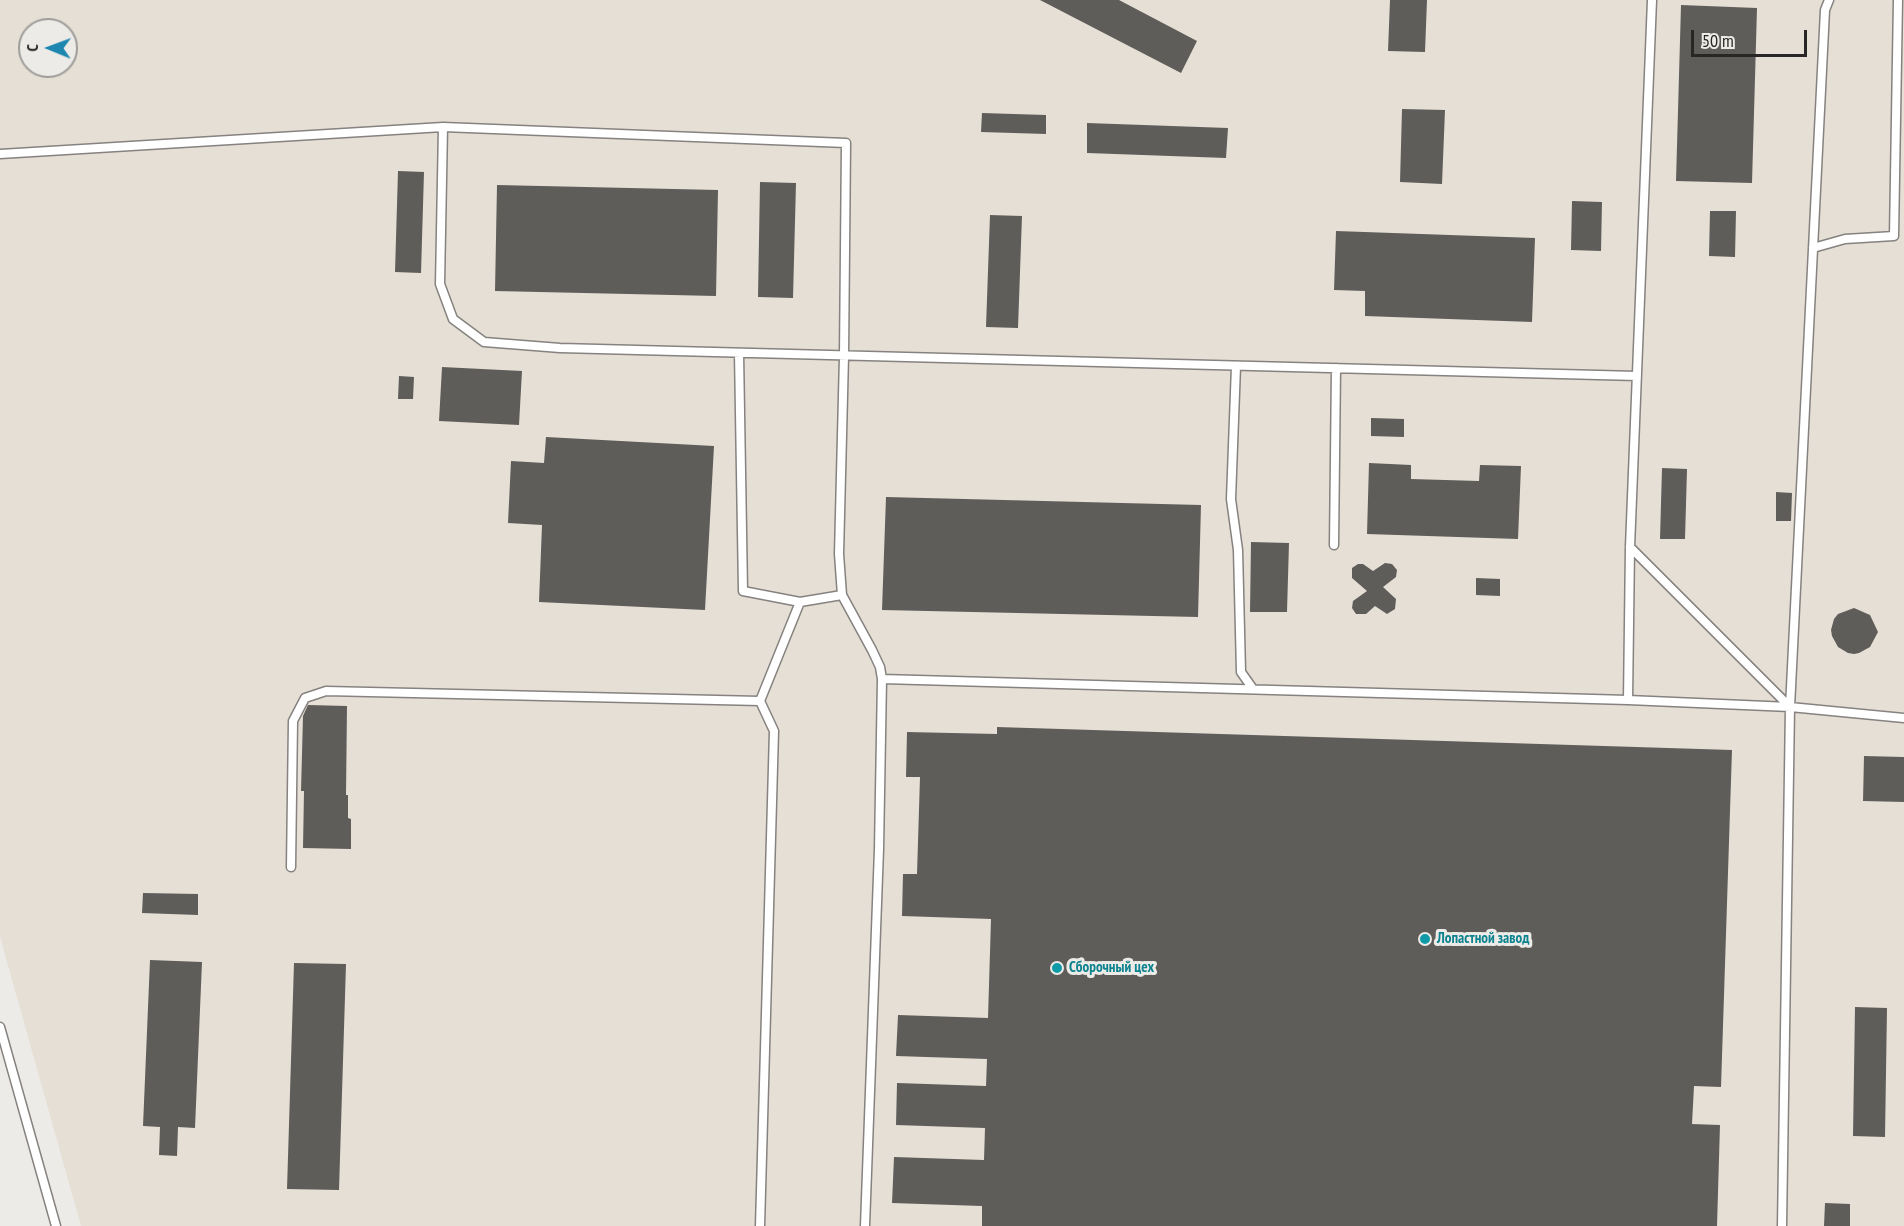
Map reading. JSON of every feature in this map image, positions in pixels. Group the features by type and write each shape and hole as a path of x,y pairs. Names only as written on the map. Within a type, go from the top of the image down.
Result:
{"lane":[{"path":"1628,700 1630,547 1652,0"},
{"path":"1782,1226 1790,707 1825,10 1829,0"},
{"path":"1813,248 1845,239 1894,236 1898,0"},
{"path":"443,127 440,284 453,319 484,342 560,348 1637,376"},
{"path":"0,154 443,127 846,143 839,554 842,595 872,650 880,667 882,680 879,849 865,1226"},
{"path":"739,353 743,591 800,602 842,595"},
{"path":"1228,689 1237,681 1241,672 1238,550 1231,499 1236,366"},
{"path":"1334,545 1336,368"},
{"path":"1630,547 1790,707"},
{"path":"760,1226 774,731 760,701 800,602"},
{"path":"1241,672 1253,689"},
{"path":"882,680 1628,700 1790,707 1904,718"},
{"path":"291,867 293,721 305,698 326,691 760,701"},
{"path":"0,1027 56,1226"}],"shaded area":[{"path":"0,0 1904,0 1904,1226 81,1226 0,937"}],"building":[{"path":"1040,0 1119,0 1197,41 1181,73"},
{"path":"1390,0 1427,0 1425,52 1388,51"},
{"path":"1681,5 1757,8 1752,183 1676,181"},
{"path":"1402,109 1445,110 1442,184 1400,182"},
{"path":"982,113 1046,115 1046,134 981,132"},
{"path":"1087,123 1228,128 1226,158 1087,153"},
{"path":"398,171 424,172 421,273 395,272"},
{"path":"760,182 796,183 793,298 758,297"},
{"path":"497,185 718,190 716,296 495,291"},
{"path":"1572,201 1602,202 1601,251 1571,250"},
{"path":"1710,211 1736,211 1735,257 1709,256"},
{"path":"990,215 1022,216 1018,328 986,327"},
{"path":"1336,231 1535,238 1532,322 1365,316 1365,291 1334,290"},
{"path":"442,367 522,371 519,425 439,421"},
{"path":"399,376 414,377 413,399 398,399"},
{"path":"1371,418 1404,419 1404,437 1371,436"},
{"path":"546,437 714,446 705,610 539,602 542,525 508,523 511,461 544,463"},
{"path":"1369,463 1411,465 1411,479 1479,481 1480,465 1521,466 1518,539 1367,534"},
{"path":"1662,468 1687,469 1685,539 1660,539"},
{"path":"1776,492 1792,493 1791,521 1776,521"},
{"path":"886,497 1201,505 1198,617 882,610"},
{"path":"1251,542 1289,543 1287,612 1250,612"},
{"path":"1385,563 1392,564 1397,570 1396,577 1383,587 1396,599 1395,609 1387,614 1375,606 1366,614 1356,614 1352,608 1353,601 1367,591 1352,578 1352,568 1363,564 1373,571"},
{"path":"1476,578 1500,579 1500,596 1476,595"},
{"path":"1854,608 1870,615 1878,632 1870,647 1854,654 1838,647 1831,630 1838,614"},
{"path":"308,705 347,706 346,795 348,795 348,818 351,819 351,849 303,848 304,791 301,791 303,716"},
{"name":"Лопастной завод","path":"997,727 1732,750 1721,1087 1694,1086 1692,1124 1720,1125 1717,1226 982,1226 982,1206 892,1203 894,1157 984,1160 985,1128 896,1125 897,1083 986,1086 987,1059 896,1056 898,1015 988,1018 991,919 902,916 903,874 917,874 920,777 906,777 907,732 997,734"},
{"path":"1864,756 1904,757 1904,802 1863,801"},
{"path":"143,893 198,894 198,915 142,913"},
{"path":"150,960 202,962 195,1128 178,1127 177,1156 159,1155 160,1127 143,1126"},
{"path":"294,963 346,964 339,1190 287,1189"},
{"path":"1855,1007 1887,1008 1885,1137 1853,1136"},
{"path":"1825,1203 1850,1204 1850,1226 1824,1226"}],"place":[{"name":"Лопастной завод","path":"1425,939"},
{"name":"Сборочный цех","path":"1057,968"}]}
